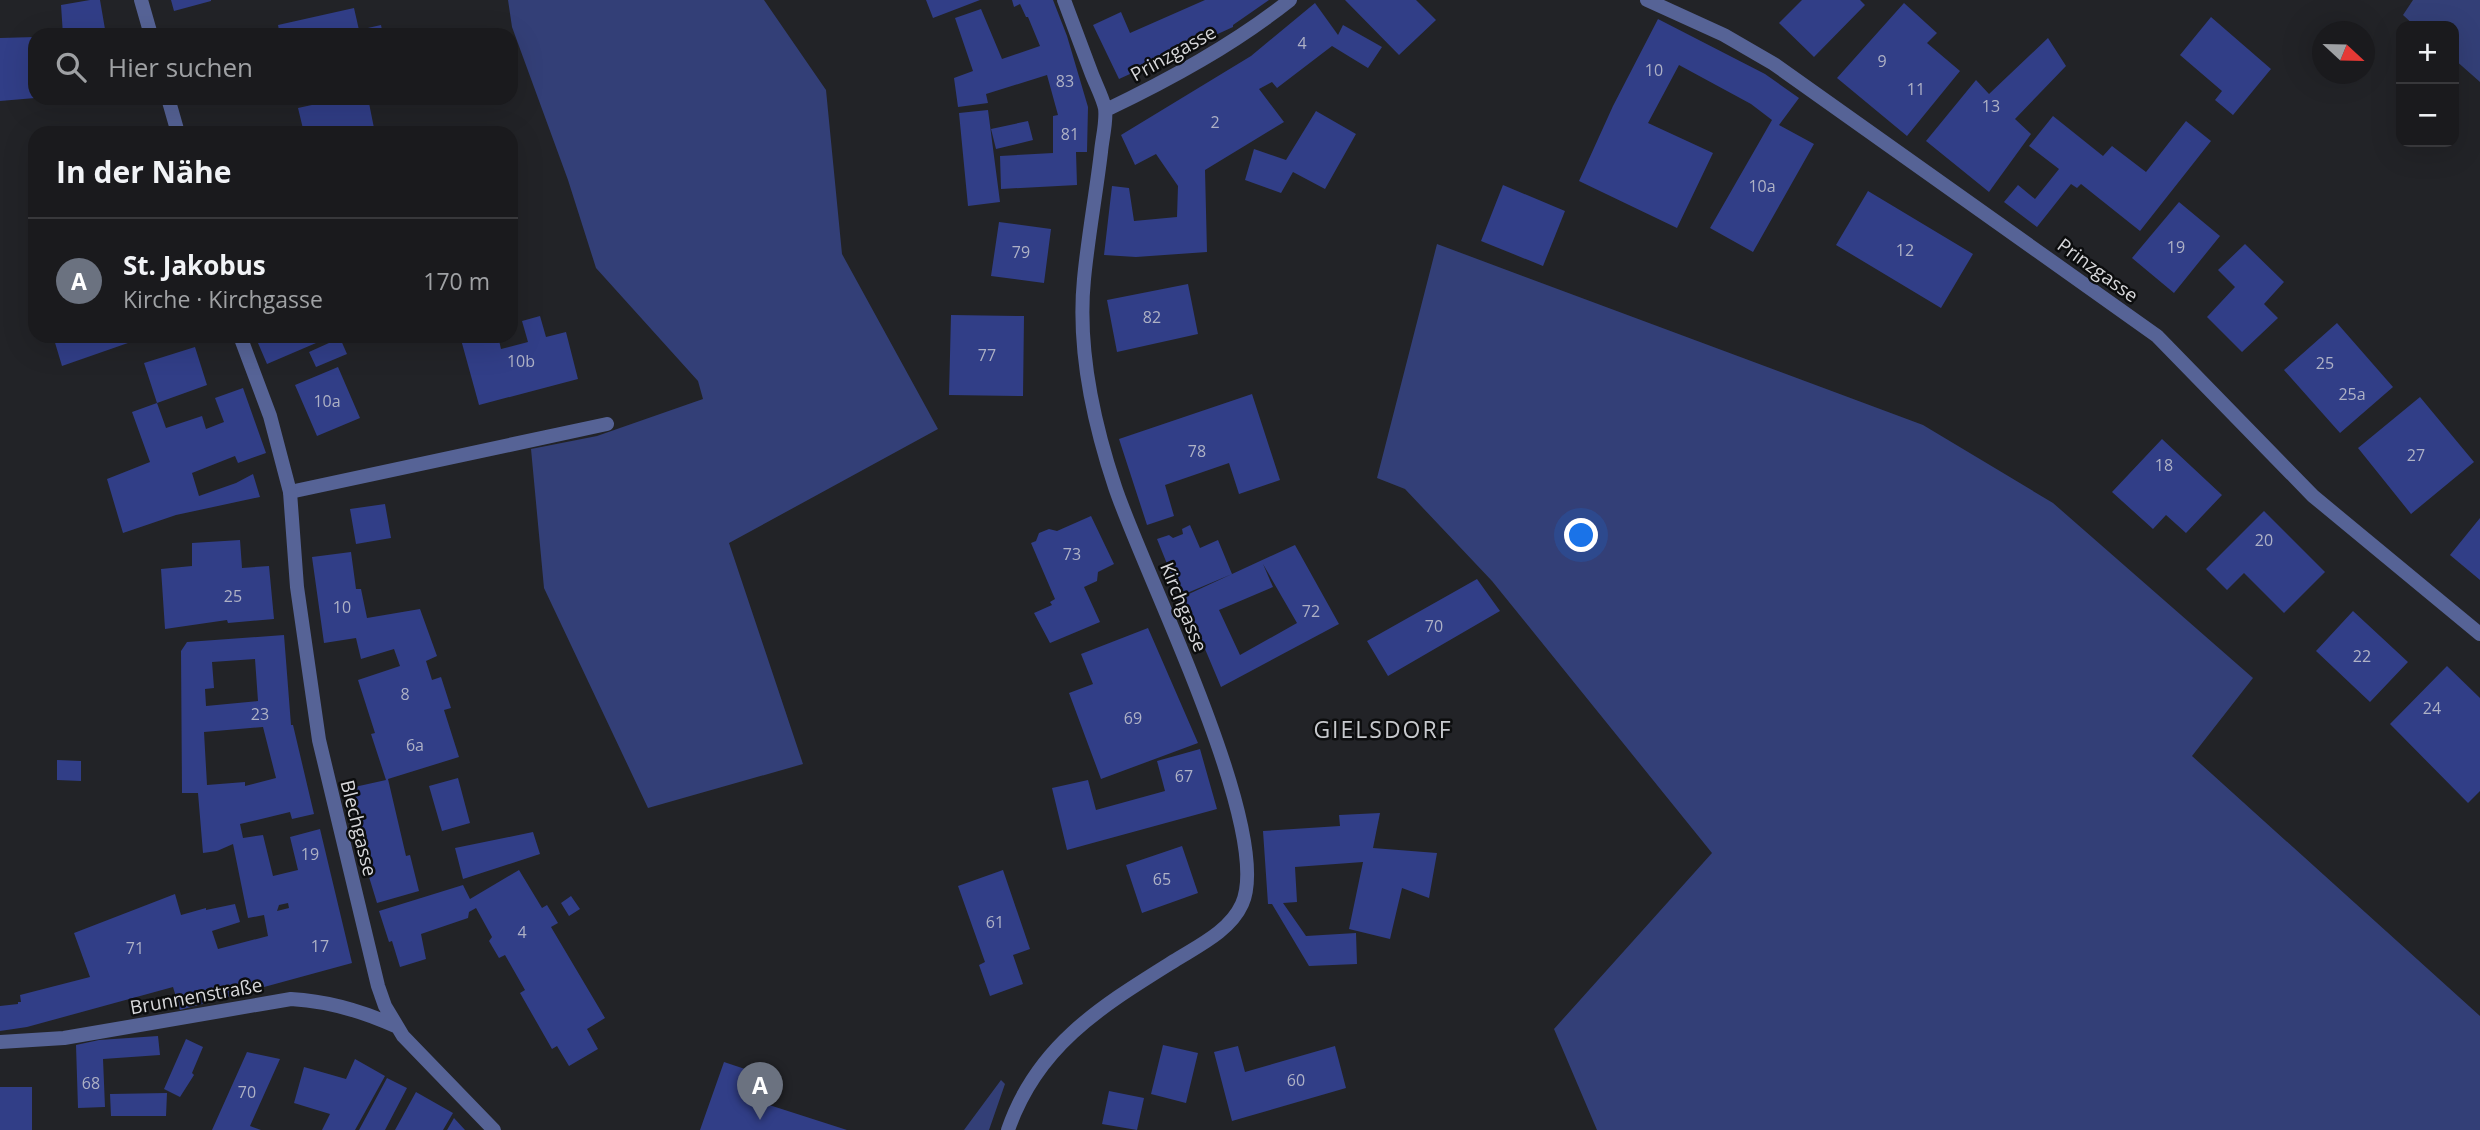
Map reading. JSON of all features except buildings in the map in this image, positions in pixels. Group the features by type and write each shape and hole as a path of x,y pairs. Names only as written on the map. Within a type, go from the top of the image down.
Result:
{"street":[{"path":"141,0 149,28"},
{"name":"Kirchgasse","path":"1008,1130 1015,1108 1041,1066 1074,1029 1124,993 1214,936 1232,920 1243,903 1248,878 1243,833 1205,708 1114,485 1091,398 1082,321 1084,279 1105,110 1064,0"},
{"name":"Prinzgasse","path":"1105,110 1204,60 1253,30 1290,0"},
{"name":"Prinzgasse","path":"1647,0 1724,35 1774,64 2157,336 2313,496 2480,634"},
{"path":"170,105 176,126"},
{"name":"Blechgasse","path":"243,343 270,416 290,492 297,587 319,740 378,986 395,1026 494,1130"},
{"path":"290,492 607,424"},
{"name":"Brunnenstraße","path":"0,1042 64,1038 291,999 339,1005 395,1026"}],"shaded area":[{"path":"508,0 764,0 826,90 842,254 938,429 729,543 803,764 648,808 544,588 531,449 597,436 703,399 698,381 596,268 568,180 518,43 518,28 512,27"},
{"path":"2413,0 2480,0 2480,82 2459,63 2459,21 2410,21 2403,15"},
{"path":"1437,244 1923,425 2053,503 2253,678 2192,756 2480,1016 2480,1130 1597,1130 1554,1029 1712,853 1492,581 1405,489 1377,478"},
{"path":"1001,1080 1005,1084 989,1130 964,1130"}],"place":[{"name":"St. Jakobus","path":"760,1120"}],"district":[{"name":"GIELSDORF","path":"1383,729"}]}
